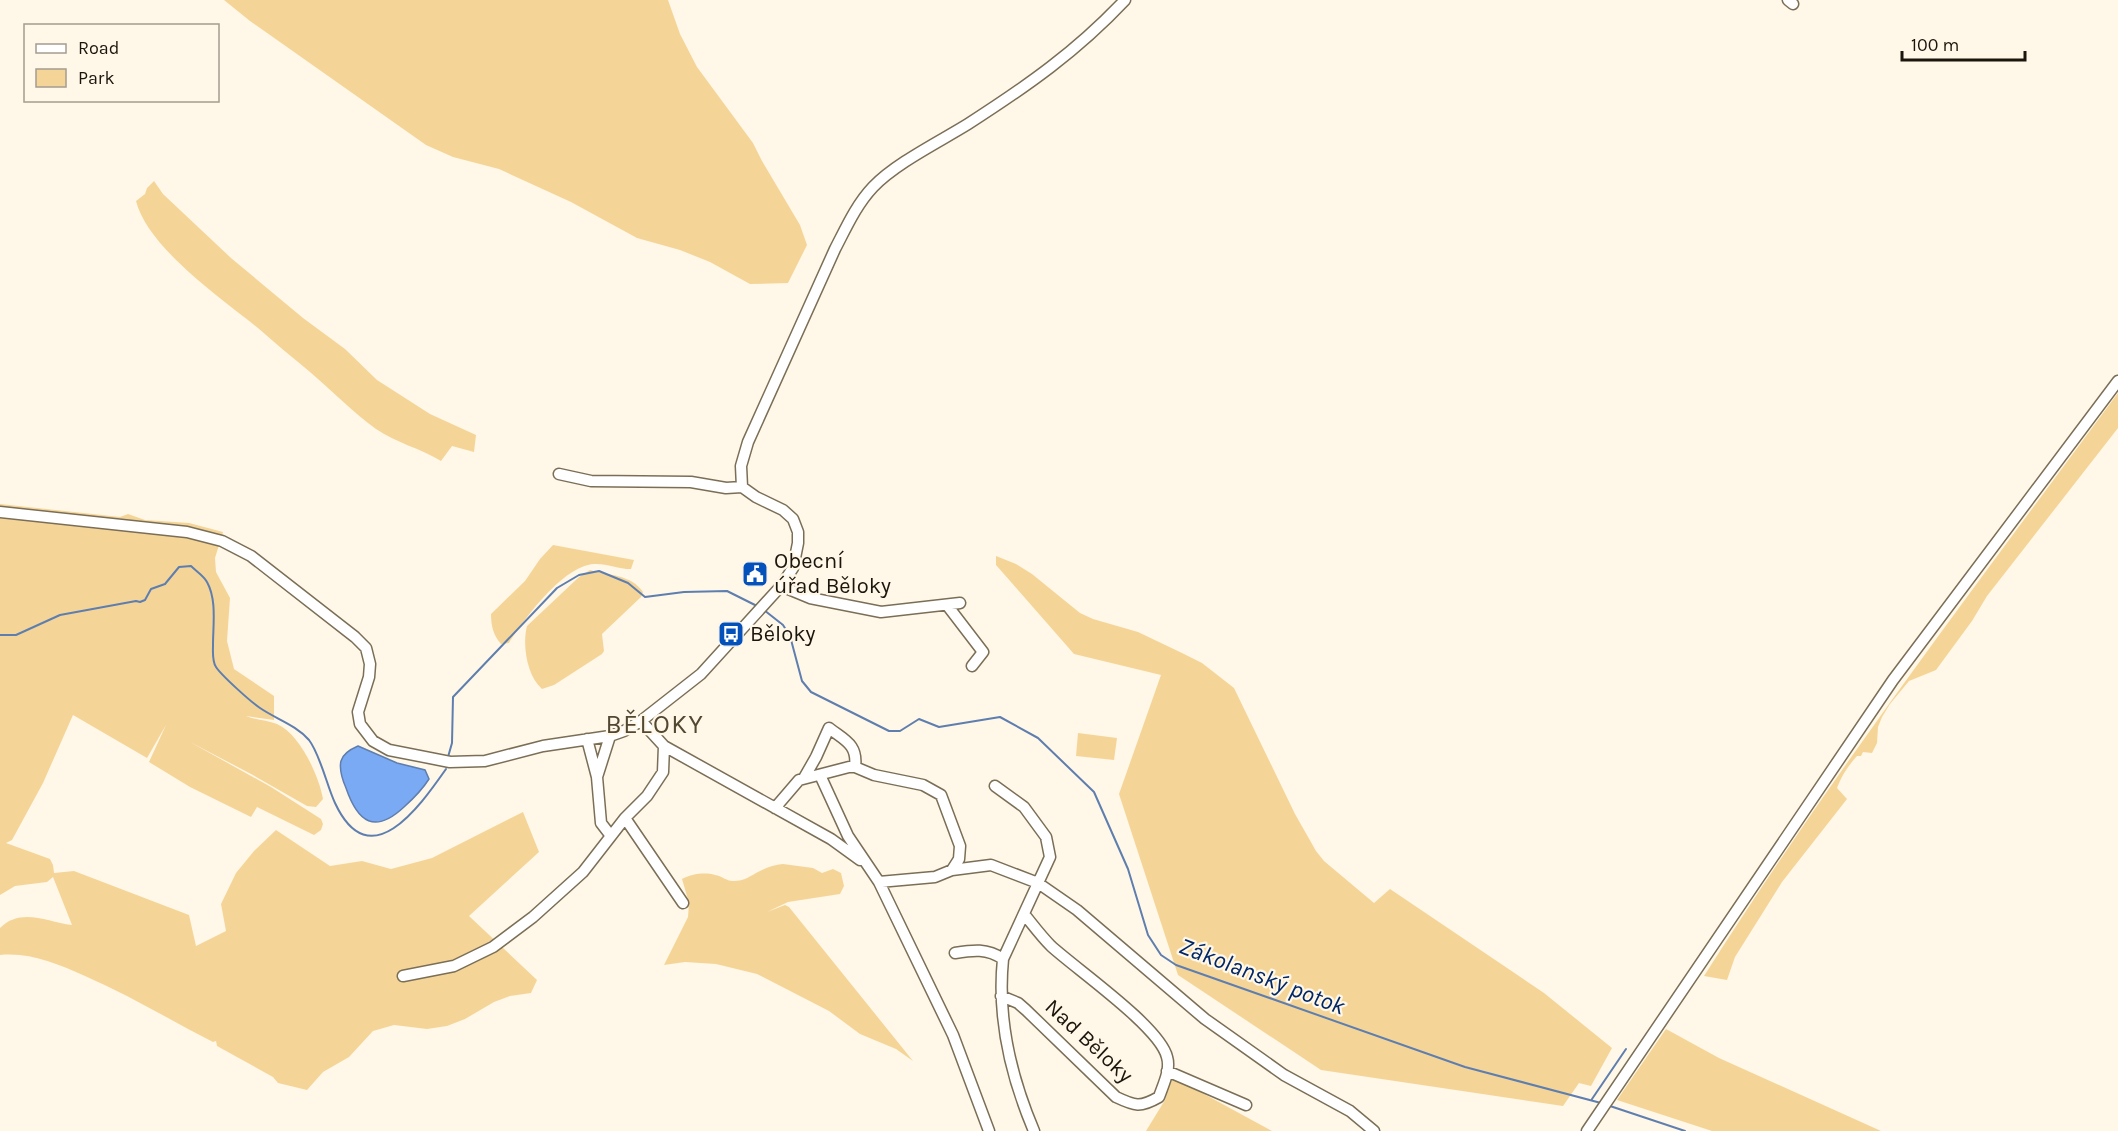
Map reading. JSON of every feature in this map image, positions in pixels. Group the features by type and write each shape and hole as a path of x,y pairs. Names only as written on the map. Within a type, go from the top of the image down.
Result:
{"street":[{"path":"742,487 741,466 748,441 835,249 866,195 896,169 1026,87 1099,28 1125,0"},
{"path":"1587,1131 1893,680 2118,381"},
{"path":"0,512 187,532 222,541 251,556 366,648 370,664 369,677 358,712 360,724 374,741 389,750 450,762 485,761 543,746 610,736 641,721 701,674 781,586 795,561 798,543 796,525 789,514 742,487 726,488 691,482 591,481 559,474"},
{"path":"781,586 810,598 881,612 960,603"},
{"path":"947,604 983,652 972,666"},
{"path":"641,721 664,746 831,839 866,864"},
{"path":"775,808 794,785 804,778 829,728 854,748 855,767"},
{"path":"597,777 610,736"},
{"path":"587,739 597,777 601,824 611,836"},
{"path":"403,976 454,966 493,947 533,917 583,872 625,818 647,796 663,772 664,746"},
{"path":"804,778 855,767 874,775 923,785 941,795 960,846 959,859 952,870"},
{"path":"820,775 848,836 879,882 905,940 953,1035 989,1131"},
{"path":"995,786 1024,807 1046,837 1050,858 1003,959 1001,996 1004,1033 1034,1131"},
{"path":"625,818 683,903"},
{"path":"879,882 935,877 952,870 991,865 1038,884 1077,910 1206,1019 1284,1075 1350,1111 1374,1131"},
{"name":"Nad Běloky","path":"1001,996 1018,1003 1026,1010 1116,1097 1133,1106 1147,1104 1159,1097 1167,1071 1167,1056 1160,1042 1128,1010 1050,945 1024,914"},
{"path":"955,953 981,949 995,953 1003,959"},
{"name":"Nad Běloky","path":"1167,1071 1246,1106"}],"green space":[{"path":"224,0 668,0 680,34 697,67 753,143 800,225 807,245 788,283 750,284 710,262 680,250 637,238 571,202 499,169 453,157 426,145 250,21"},
{"path":"154,181 163,194 231,258 303,318 345,349 377,380 430,414 476,435 474,452 452,446 441,461 384,434 359,416 258,328 206,287 170,254 143,219 136,201 145,194"},
{"path":"2118,393 2118,428 1987,596 1972,621 1936,670 1909,681 1890,704 1878,727 1877,743 1872,753 1863,752 1861,756 1857,756 1839,783 1837,788 1847,799 1782,882 1735,957 1727,980 1704,976 1854,753"},
{"path":"0,504 120,517 128,514 145,520 189,523 223,532 215,558 216,572 230,598 227,641 234,669 274,696 274,720 246,716 277,724 293,737 301,746 313,768 323,799 316,807 307,806 190,742 271,787 321,819 323,824 321,830 314,835 257,807 251,817 190,787 149,762 166,725 147,758 73,715 43,783 12,840 6,843 50,859 54,873 74,871 189,915 196,946 226,931 221,904 236,873 254,851 276,830 330,866 362,861 391,869 432,858 523,812 539,852 469,916 537,980 531,993 510,996 494,1002 465,1019 447,1026 427,1029 394,1025 373,1031 349,1057 323,1072 307,1090 278,1083 273,1077 217,1046 216,1041 213,1042 101,983 54,963 33,957 0,955 0,928 17,918 34,918 72,925 53,877 47,882 15,886 0,895"},
{"path":"553,545 634,560 631,569 594,564 582,567 570,574 546,595 509,643 501,644 493,630 491,614 525,581"},
{"path":"996,556 1032,574 1080,613 1138,632 1182,653 1202,663 1234,688 1295,814 1324,861 1374,903 1390,889 1544,993 1612,1048 1591,1086 1579,1083 1563,1106 1321,1070 1178,975 1119,794 1161,675 1074,654 996,565"},
{"path":"590,570 619,576 633,582 643,592 641,597 602,634 604,651 602,654 554,685 542,689 533,676 527,660 525,642 527,626 579,577"},
{"path":"1078,733 1117,738 1114,760 1076,756"},
{"path":"783,864 813,868 822,873 833,869 841,873 844,886 840,894 788,902 767,912 785,905 789,907 913,1061 896,1049 860,1034 829,1011 757,974 716,964 685,962 664,965 688,917 689,903 682,879 707,874 737,881 768,867"},
{"path":"1666,1029 1719,1058 1881,1131 1712,1131 1617,1100"},
{"path":"1171,1076 1272,1131 1146,1131 1165,1100"}],"water":[{"path":"358,746 397,763 425,770 429,779 408,804 384,820 376,822 362,817 356,810 344,782 341,768 342,758"}],"waterway":[{"name":"Zákolanský potok","path":"0,635 16,635 60,615 140,602 145,600 151,589 165,584 179,567 191,566 206,580 212,597 213,656 216,667 256,705 292,726 309,740 317,753 335,803 349,825 363,835 379,835 394,828 409,816 446,769"},
{"name":"Zákolanský potok","path":"448,757 452,743 453,697 557,588 579,575 599,571 628,583 645,597 684,592 727,591 757,606"},
{"name":"Zákolanský potok","path":"764,610 783,625 790,636 802,681 811,692 889,731 900,731 919,719 939,727 1000,717 1038,738 1094,792 1128,869 1148,935 1161,955 1176,965 1465,1067 1601,1103"},
{"path":"1592,1099 1626,1049"},
{"name":"Zákolanský potok","path":"1610,1106 1685,1131"}],"place":[{"name":"Obecní úřad Běloky","path":"755,574"},
{"name":"Běloky","path":"731,634"}],"district":[{"name":"BĚLOKY","path":"655,724"}]}
